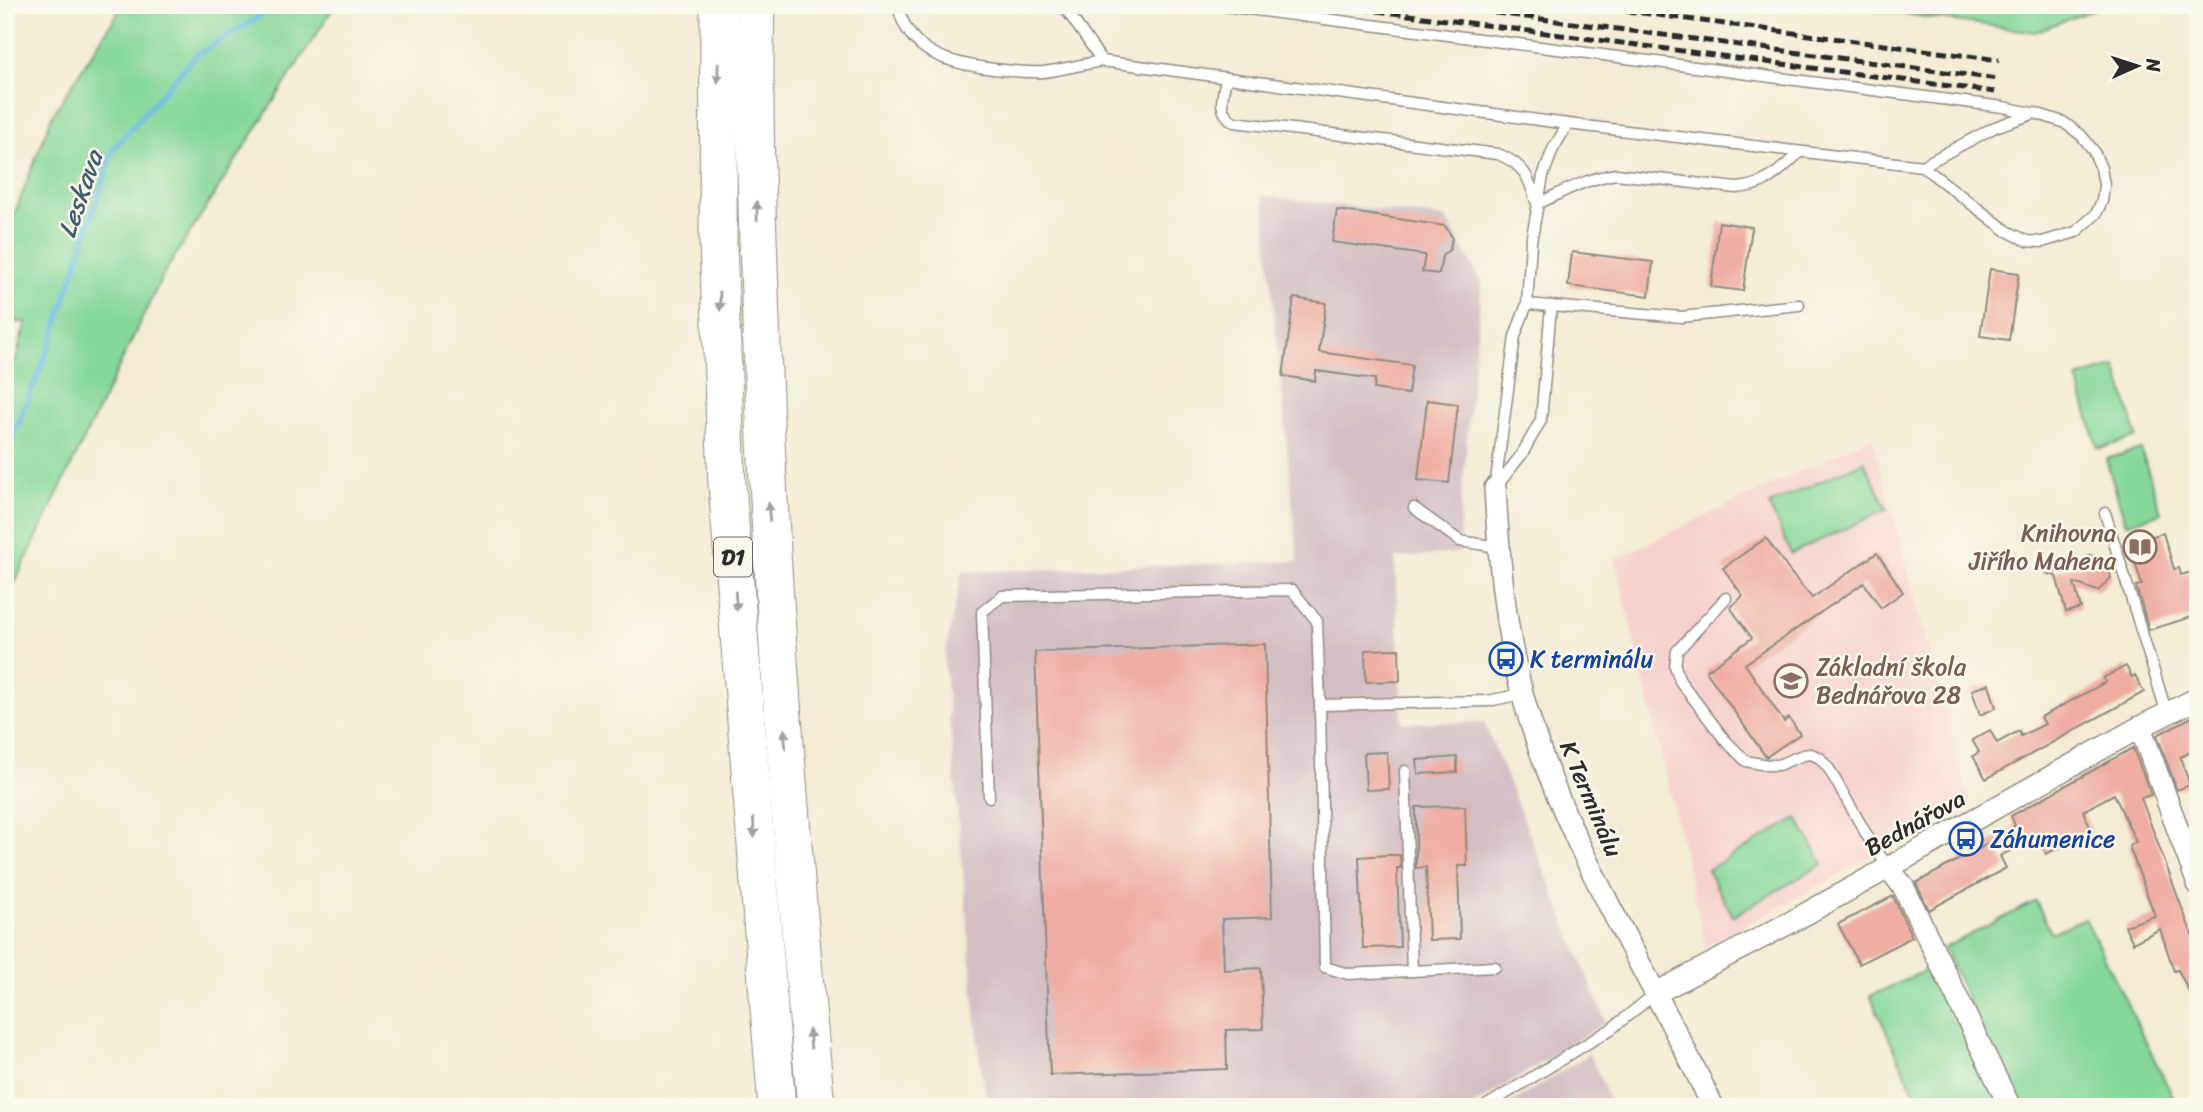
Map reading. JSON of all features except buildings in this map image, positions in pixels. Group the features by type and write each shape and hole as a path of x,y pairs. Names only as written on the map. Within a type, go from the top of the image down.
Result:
{"highway":[{"name":"D1","path":"719,5 718,242 727,484 777,1107"},
{"name":"D1","path":"755,15 757,233 767,482 794,866 816,1107"}],"street":[{"name":"K Terminálu","path":"1495,488 1498,547 1508,629 1522,694 1551,778 1628,943 1713,1107"},
{"name":"Bednářova","path":"1656,993 1889,868 2140,727 2198,698"},
{"path":"2140,727 2198,884"},
{"path":"1889,868 1904,888 2010,1107"}],"lane":[{"path":"898,5 899,12 914,38 925,49 942,59 968,66 1043,72 1102,61 1568,124 1922,166 2007,231 2027,241 2042,242 2076,232 2096,214 2102,201 2104,185 2101,168 2093,150 2081,135 2063,122 2035,113 1217,5"},
{"path":"1063,5 1102,61"},
{"path":"1226,78 1222,108 1225,117 1234,122 1498,154 1522,168 1538,204"},
{"path":"1922,166 1994,127 2035,113"},
{"path":"1495,488 1514,336 1527,304 1531,242 1543,176 1553,149 1568,124"},
{"path":"1538,204 1580,183 1616,174 1736,188 1751,187 1765,183 1800,152"},
{"path":"1527,304 1681,317 1799,305"},
{"path":"1495,488 1522,454 1541,420 1551,307"},
{"path":"1414,508 1460,541 1498,547"},
{"path":"2105,513 2167,714"},
{"path":"989,797 982,612 1002,596 1292,590 1317,621 1325,967 1348,974 1495,967"},
{"path":"1726,598 1677,651 1675,666 1680,681 1725,740 1746,761 1778,765 1803,755 1811,754 1820,758 1889,868"},
{"path":"1320,705 1489,701 1522,694"},
{"path":"1405,771 1412,971"},
{"path":"1484,1107 1611,1028 1656,993"}],"shaded area":[{"path":"1263,196 1446,218 1482,282 1461,499 1459,553 1395,558 1402,723 1484,722 1606,1022 1471,1107 987,1107 979,1053 944,659 962,572 1298,561"},
{"name":"Základní škola Bednářova 28","path":"1872,437 1970,804 1706,946 1615,559"},
{"path":"1589,1054 1613,1107 1505,1107"}],"green space":[{"path":"123,5 335,5 163,275 5,603 5,363 15,362 26,322 5,322 5,239 52,116"},
{"path":"1839,5 2091,5 2093,10 2035,32"},
{"path":"2116,366 2137,437 2098,449 2077,378"},
{"path":"2141,449 2161,513 2126,524 2106,459"},
{"path":"1864,461 1887,509 1791,554 1769,505"},
{"path":"1797,818 1823,864 1733,916 1707,870"},
{"path":"2036,901 2051,933 2085,918 2178,1107 2016,1107 1944,948"},
{"path":"1933,967 2002,1107 1921,1107 1870,996"}],"waterway":[{"name":"Leskava","path":"5,457 55,332 113,149 195,56 278,5"}],"railway":[{"path":"1332,5 1995,92"},
{"path":"1435,5 1998,79"},
{"path":"1581,5 1999,60"}],"place":[{"name":"Knihovna Jiřího Mahena","path":"2140,547"},
{"name":"K terminálu","path":"1506,659"},
{"name":"Základní škola Bednářova 28","path":"1791,681"},
{"name":"Záhumenice","path":"1966,839"}]}
